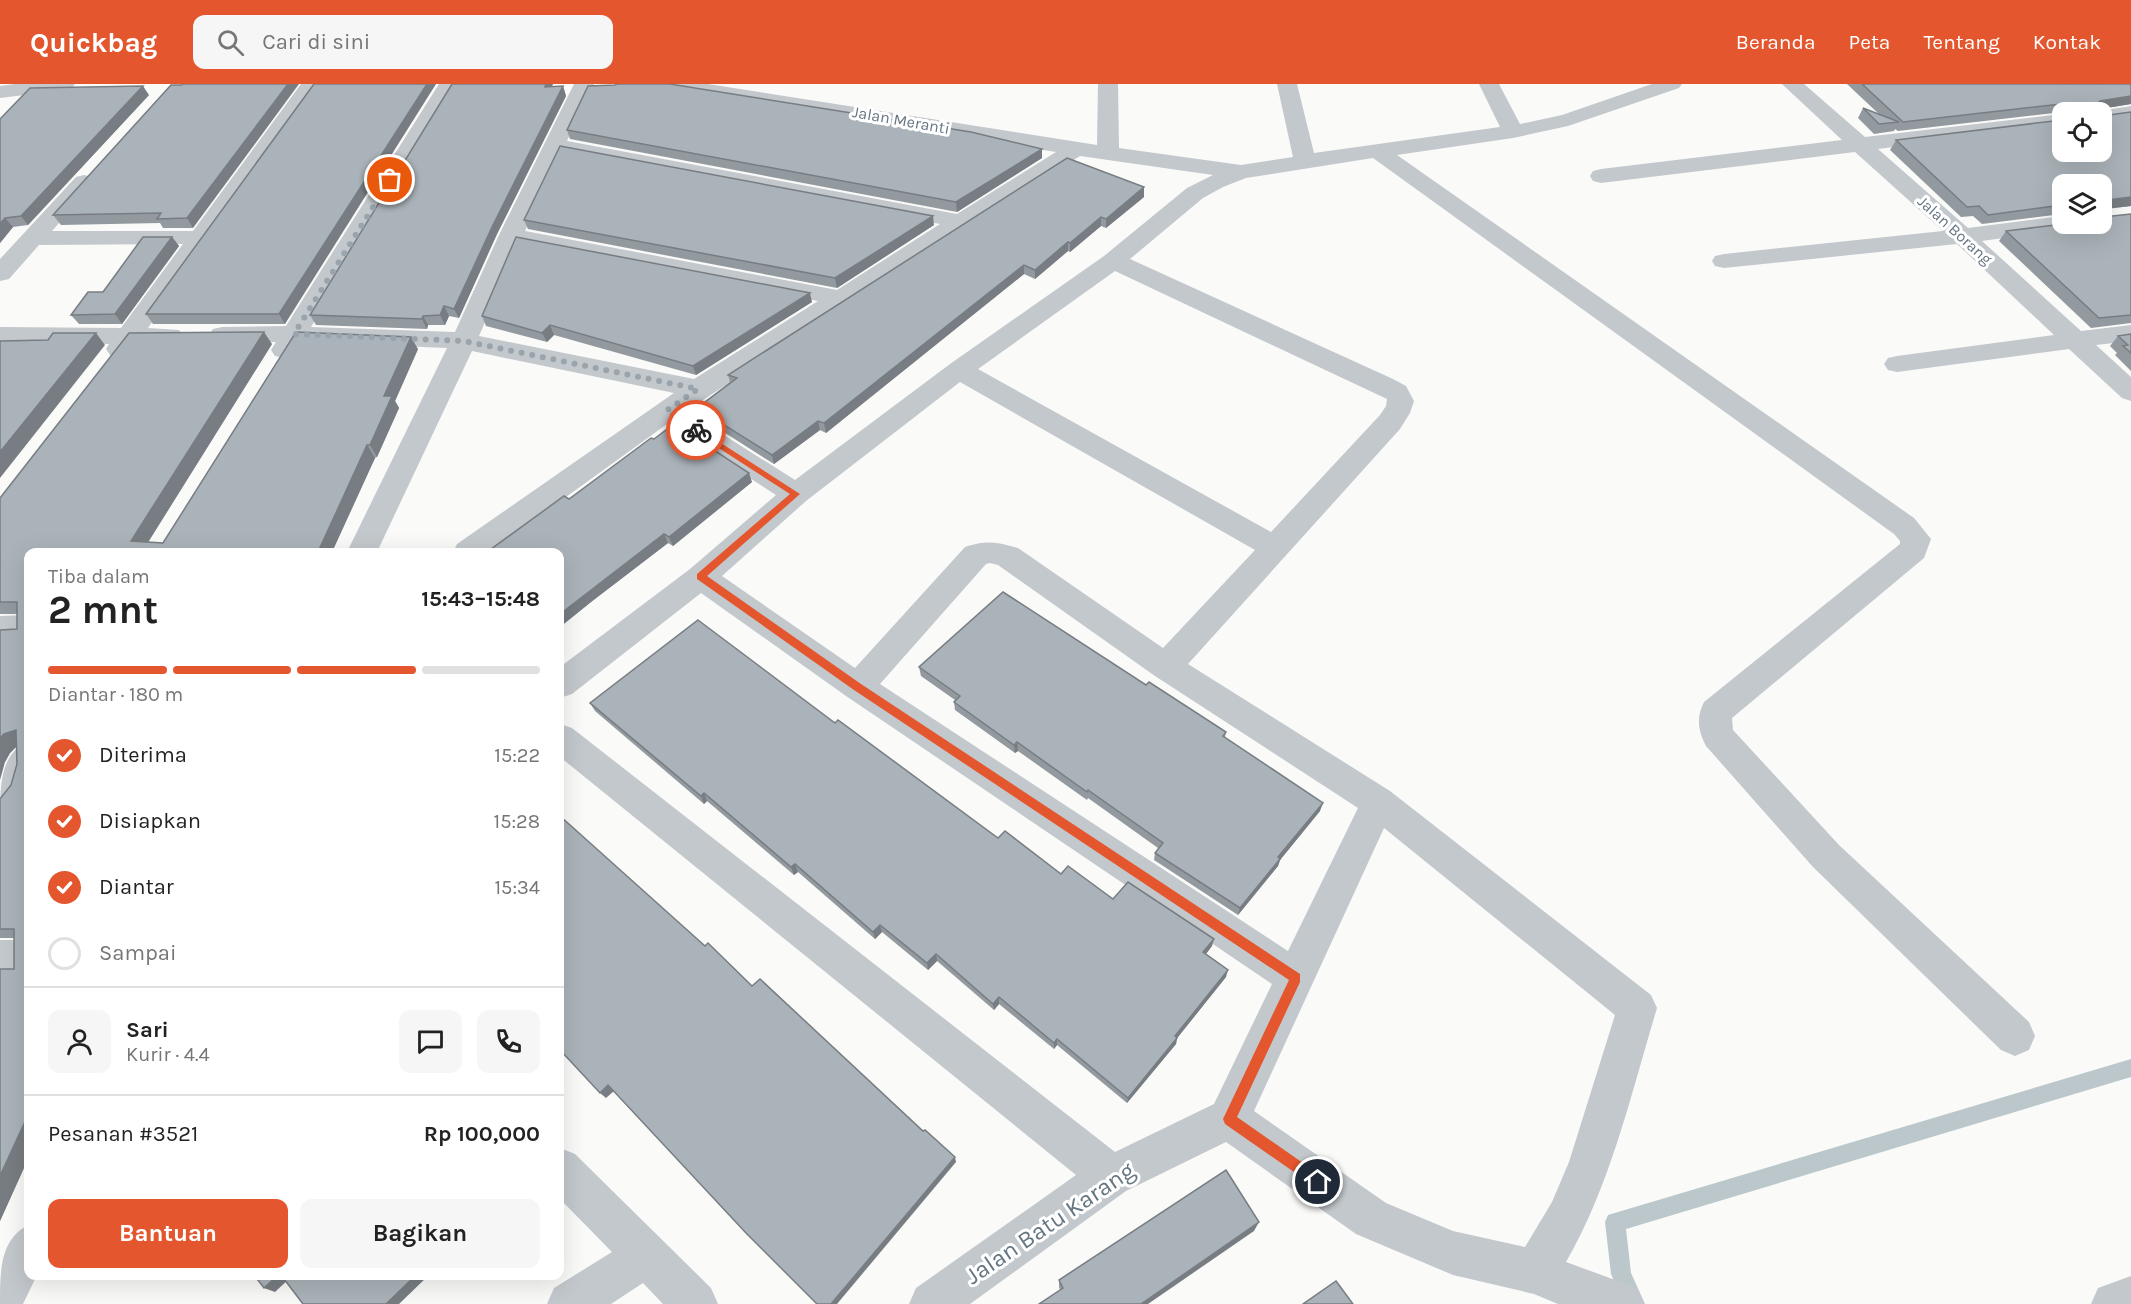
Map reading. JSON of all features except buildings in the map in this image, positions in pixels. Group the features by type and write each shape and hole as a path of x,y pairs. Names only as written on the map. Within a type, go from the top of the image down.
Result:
{"street":[{"path":"0,110 10,90 65,84"},
{"path":"100,373 312,84"},
{"path":"270,374 449,84"},
{"path":"364,548 584,84"},
{"name":"Jalan Meranti","path":"667,84 827,107 1075,149 1241,172"},
{"path":"1108,84 1108,154"},
{"path":"1287,84 1305,160"},
{"path":"1489,84 1513,132"},
{"path":"564,682 701,577 796,494 959,369 1113,261 1195,193 1215,182 1241,172 1305,160 1513,132 1568,120 1672,84"},
{"name":"Jalan Borang","path":"1792,84 1963,236 2131,392"},
{"path":"2112,115 2131,112"},
{"path":"1601,176 2052,121"},
{"path":"554,145 964,222"},
{"path":"474,548 698,389 964,222 1075,149"},
{"path":"1377,151 1894,519 1916,539 1914,550 1716,712 1715,724 1718,736 1826,856 2015,1036"},
{"path":"0,274 95,170"},
{"path":"1724,261 2052,224"},
{"path":"511,235 842,297"},
{"path":"33,238 200,237"},
{"path":"1113,261 1376,381 1400,394 1402,400 1399,410 1390,422 1166,667"},
{"path":"1898,364 2131,333"},
{"path":"0,335 294,334 464,341 698,389"},
{"path":"959,369 1275,548"},
{"path":"666,411 796,494"},
{"path":"858,687 976,555 990,552 1007,556 1166,667 1378,802 1637,1008 1590,1162 1568,1217 1551,1278"},
{"path":"701,577 858,687 1296,978"},
{"path":"0,628 24,627"},
{"path":"564,741 1111,1176"},
{"path":"1378,802 1229,1119 1371,1219 1453,1253 1551,1278 1621,1304"},
{"path":"0,958 24,958"},
{"name":"Jalan Batu Karang","path":"932,1304 1111,1176 1229,1119"},
{"path":"564,1173 695,1304"},
{"path":"0,1301 24,1255"},
{"path":"570,1304 647,1255"},
{"path":"2114,1304 2131,1299"}],"waterway":[{"path":"1635,1304 1621,1274 1615,1222 2131,1068"}],"way so far":[{"path":"390,180 294,334 464,341 698,389 666,411 696,430"}],"route":[{"path":"696,430 796,494 701,577 858,687 1296,978 1229,1119 1318,1182"}]}
